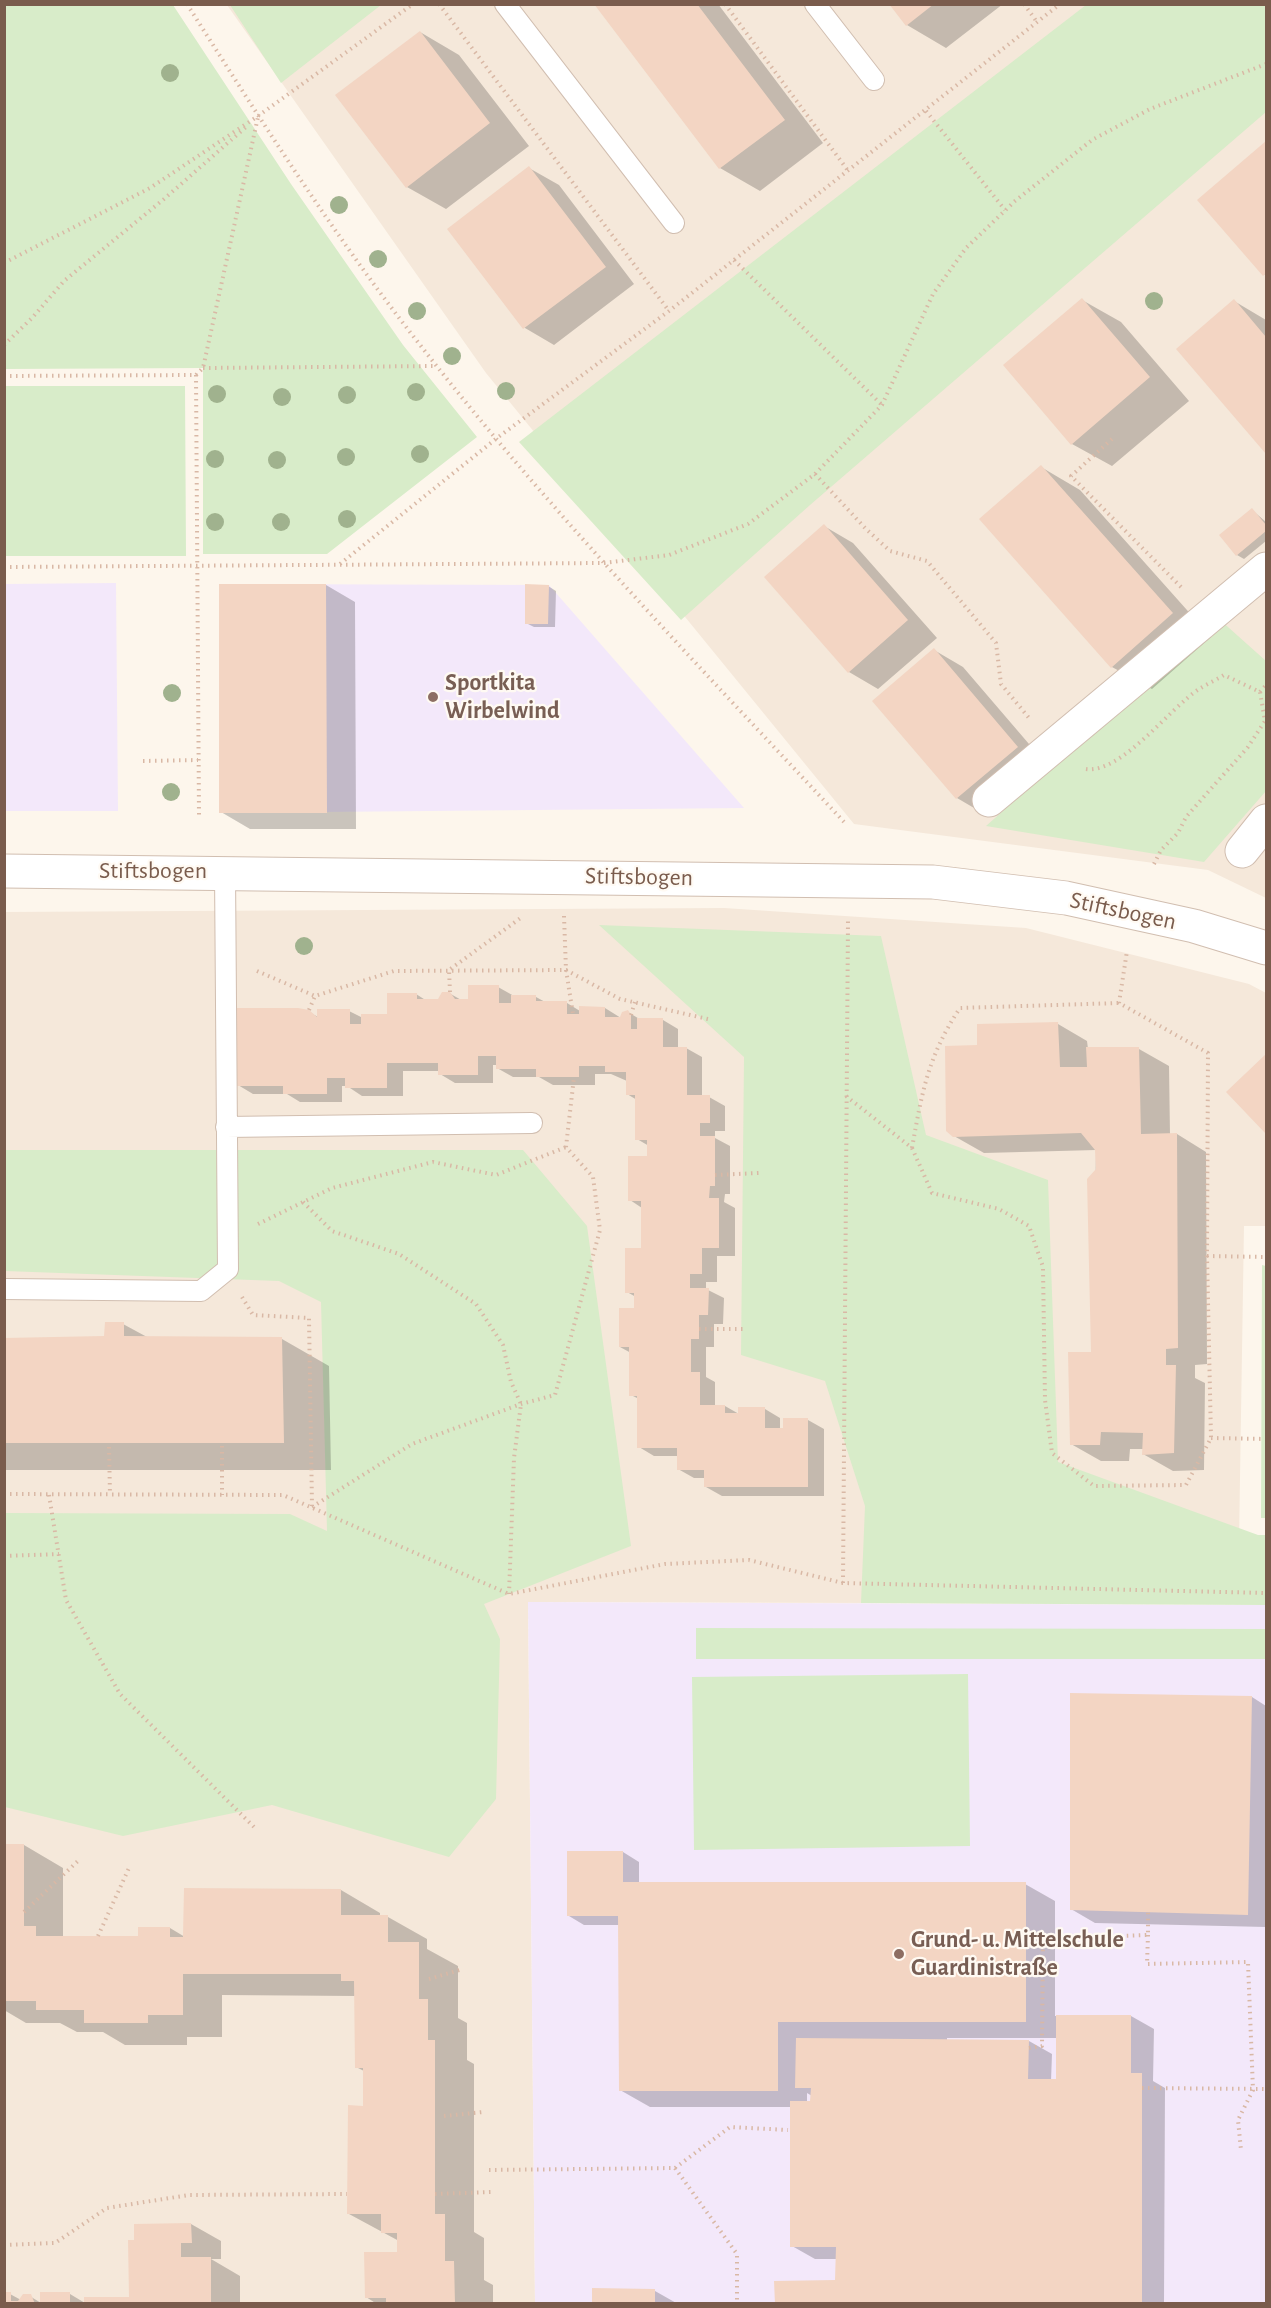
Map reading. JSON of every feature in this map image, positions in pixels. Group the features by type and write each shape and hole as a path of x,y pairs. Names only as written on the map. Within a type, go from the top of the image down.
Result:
{"street":[{"path":"989,800 1209,616 1263,580"},
{"path":"1242,851 1266,821"},
{"name":"Stiftsbogen","path":"4,871 225,871 933,882 1066,898 1194,926 1266,948"}],"lane":[{"path":"505,4 674,223"},
{"path":"815,4 874,80"},
{"path":"4,1289 201,1291 228,1269 225,871"},
{"path":"226,1127 532,1123"}],"path":[{"path":"187,4 258,116 352,254 438,366 604,563 845,823"},
{"path":"4,263 150,188 258,116 413,4"},
{"path":"439,4 669,310"},
{"path":"725,4 849,172"},
{"path":"1024,4 1037,22"},
{"path":"340,564 497,438 849,172 1060,4"},
{"path":"4,567 604,563 669,555 748,524 815,474 882,405 933,294 966,248 1005,210 1092,140 1150,109 1266,64"},
{"path":"926,111 1005,210"},
{"path":"4,345 33,318 64,280 164,199 258,116"},
{"path":"4,376 196,375 203,368 258,116"},
{"path":"734,260 882,405"},
{"path":"203,368 438,366"},
{"path":"196,375 199,816"},
{"path":"1112,439 1071,476 1209,616"},
{"path":"815,474 866,529 890,551 927,561 996,643 1001,684 1070,767 1094,770 1127,753 1198,689 1224,675 1260,692"},
{"path":"1260,692 1266,685"},
{"path":"1154,864 1161,850 1178,833 1186,818 1248,747 1265,721 1260,692"},
{"path":"143,761 198,760"},
{"path":"564,914 566,970 573,1014"},
{"path":"449,970 525,915"},
{"path":"843,1583 848,919"},
{"path":"1119,1003 1127,951"},
{"path":"226,958 315,996 394,971 566,970 621,999 712,1020"},
{"path":"449,970 450,992"},
{"path":"309,1010 315,996"},
{"path":"631,1015 635,1002"},
{"path":"846,1096 912,1148 932,1193 999,1209 1029,1226 1043,1267 1045,1400 1052,1453 1094,1486 1186,1485 1211,1438 1207,1256 1208,1053 1119,1003 960,1008 940,1038 923,1087 912,1148"},
{"path":"312,1507 412,1444 521,1404 555,1395 600,1230 593,1177 566,1147 574,1077"},
{"path":"227,1239 332,1188 434,1161 496,1175 566,1147"},
{"path":"715,1175 759,1173"},
{"path":"303,1202 332,1231 399,1254 476,1304 503,1345 511,1382 521,1404 514,1458 509,1594"},
{"path":"1207,1256 1266,1257"},
{"path":"228,1269 253,1316 309,1318 312,1507"},
{"path":"699,1329 743,1329"},
{"path":"1211,1438 1266,1439"},
{"path":"222,1446 222,1495"},
{"path":"109,1447 110,1495"},
{"path":"4,1494 283,1495 509,1594 665,1564 749,1560 843,1583 1266,1593"},
{"path":"49,1495 66,1600 120,1694 254,1827"},
{"path":"4,1556 59,1554"},
{"path":"24,1912 80,1859"},
{"path":"98,1936 129,1868"},
{"path":"1148,1912 1147,1965 1248,1962 1253,2090 1238,2120 1241,2150"},
{"path":"1029,2048 1042,2046 1043,1939 1148,1935"},
{"path":"429,1979 463,1969"},
{"path":"1142,2088 1266,2089"},
{"path":"444,2116 483,2112"},
{"path":"489,2170 675,2168 730,2127 788,2130"},
{"path":"675,2168 737,2254 737,2304"},
{"path":"435,2194 492,2192"},
{"path":"4,2245 55,2243 107,2208 189,2195 347,2194"}],"shaded area":[{"path":"227,5 1266,5 1266,898 1208,870 854,824 486,373"},
{"path":"116,583 118,811 5,811 5,584"},
{"name":"Sportkita Wirbelwind","path":"219,584 549,585 744,808 219,813"},
{"path":"724,908 1026,928 1249,984 1266,993 1266,1226 1244,1226 1238,1604 528,1602 535,2303 5,2303 4,912"},
{"name":"Grund- u. Mittelschule Guardinistraße","path":"528,1602 1266,1605 1266,2303 535,2303"}],"green space":[{"path":"4,5 173,5 291,184 403,345 477,437 327,554 203,554 203,368 5,369"},
{"path":"230,5 381,5 281,83"},
{"path":"1086,5 1266,5 1266,112 810,505 681,620 519,442"},
{"path":"5,386 185,386 186,556 5,556"},
{"path":"1219,619 1266,661 1266,791 1204,862 986,826"},
{"path":"599,925 881,936 926,1135 1048,1180 1058,1462 1258,1535 1266,1535 1266,1605 861,1603 865,1506 825,1381 741,1355 744,1057"},
{"path":"5,1150 523,1150 587,1226 631,1546 484,1604 500,1639 496,1799 449,1857 272,1805 123,1836 5,1807 5,1513 290,1514 327,1531 321,1302 279,1281 5,1271"},
{"path":"1262,1265 1266,1266 1266,1518 1261,1518"},
{"path":"696,1628 1266,1629 1266,1659 696,1659"},
{"path":"968,1674 970,1846 694,1850 692,1677"}],"building":[{"path":"594,4 697,4 785,120 719,169"},
{"path":"889,4 934,4 906,26"},
{"path":"420,31 490,123 406,188 335,95"},
{"path":"1266,141 1266,273 1263,276 1197,200"},
{"path":"529,166 606,267 523,329 447,229"},
{"path":"1082,298 1150,377 1071,445 1003,365"},
{"path":"1234,299 1266,337 1266,454 1176,349"},
{"path":"1041,465 1173,613 1111,668 979,519"},
{"path":"1252,508 1266,525 1266,531 1236,556 1219,535"},
{"path":"824,524 908,620 848,673 764,577"},
{"path":"219,584 326,584 327,813 219,813"},
{"path":"525,584 549,585 548,624 525,624"},
{"path":"934,648 1018,747 956,799 872,701"},
{"path":"468,985 499,985 499,1003 511,1003 511,995 536,995 536,1001 567,1001 567,1014 579,1014 579,1006 605,1007 605,1017 620,1017 622,1012 628,1010 631,1015 631,1029 637,1029 637,1018 663,1018 663,1047 687,1047 687,1095 710,1095 710,1123 700,1123 700,1136 715,1136 715,1186 710,1186 709,1198 719,1198 719,1248 702,1248 702,1274 690,1274 690,1288 709,1288 708,1315 699,1315 699,1339 691,1339 691,1372 700,1372 700,1405 725,1405 725,1413 738,1413 738,1407 765,1407 765,1428 783,1428 783,1418 808,1418 808,1487 704,1487 704,1470 677,1470 677,1448 637,1448 637,1396 629,1396 629,1347 619,1347 619,1308 634,1308 634,1293 625,1293 625,1248 641,1248 641,1201 628,1201 628,1156 647,1156 647,1140 635,1140 635,1095 626,1095 626,1072 605,1072 605,1066 579,1066 579,1077 536,1077 536,1069 496,1069 496,1056 478,1056 478,1075 438,1075 438,1063 387,1063 387,1088 345,1088 345,1078 327,1078 327,1094 283,1094 283,1086 236,1086 236,1008 298,1008 309,1010 317,1017 317,1009 350,1009 350,1024 361,1024 361,1014 387,1014 387,993 417,993 417,999 438,999 442,992 450,992 455,999 468,999"},
{"path":"1058,1022 1060,1067 1087,1067 1086,1047 1139,1047 1141,1134 1177,1133 1178,1348 1166,1349 1166,1365 1176,1365 1174,1453 1142,1455 1143,1433 1101,1432 1100,1445 1070,1445 1068,1352 1091,1352 1087,1179 1096,1169 1095,1150 1081,1133 953,1137 946,1131 945,1046 977,1045 977,1024"},
{"path":"1266,1054 1266,1134 1226,1092"},
{"path":"105,1322 124,1322 124,1336 282,1337 284,1443 4,1443 4,1338 104,1336"},
{"path":"1070,1693 1252,1696 1248,1915 1070,1910"},
{"path":"4,1844 24,1844 24,1926 36,1926 36,1936 138,1936 138,1927 170,1927 170,1937 183,1937 184,1888 341,1889 341,1915 388,1915 388,1942 419,1942 419,1999 428,1999 428,2040 435,2040 435,2214 445,2214 445,2261 454,2261 455,2304 386,2304 386,2298 365,2298 364,2252 397,2252 397,2233 381,2233 381,2214 347,2214 348,2105 363,2106 363,2068 355,2068 354,1981 341,1981 341,1974 183,1974 183,2015 148,2015 148,2023 84,2023 84,2010 36,2010 36,2001 4,2001"},
{"path":"567,1851 623,1851 623,1882 1026,1882 1026,2022 778,2022 778,2091 619,2091 618,1916 567,1916"},
{"path":"1056,2015 1131,2015 1131,2073 1142,2073 1142,2304 775,2304 774,2281 835,2280 836,2247 790,2247 790,2101 810,2101 811,2088 795,2088 796,2038 1029,2040 1028,2079 1056,2079"},
{"path":"191,2223 192,2243 181,2243 181,2257 211,2257 211,2304 84,2304 84,2297 129,2297 128,2240 134,2240 134,2224"},
{"path":"592,2288 655,2289 655,2304 592,2304"},
{"path":"4,2292 11,2292 11,2301 18,2301 23,2294 31,2294 35,2304 4,2304"},
{"path":"40,2292 70,2292 70,2304 40,2304"}],"place":[{"name":"Sportkita Wirbelwind","path":"433,697"},
{"name":"Grund- u. Mittelschule Guardinistraße","path":"899,1954"}]}
